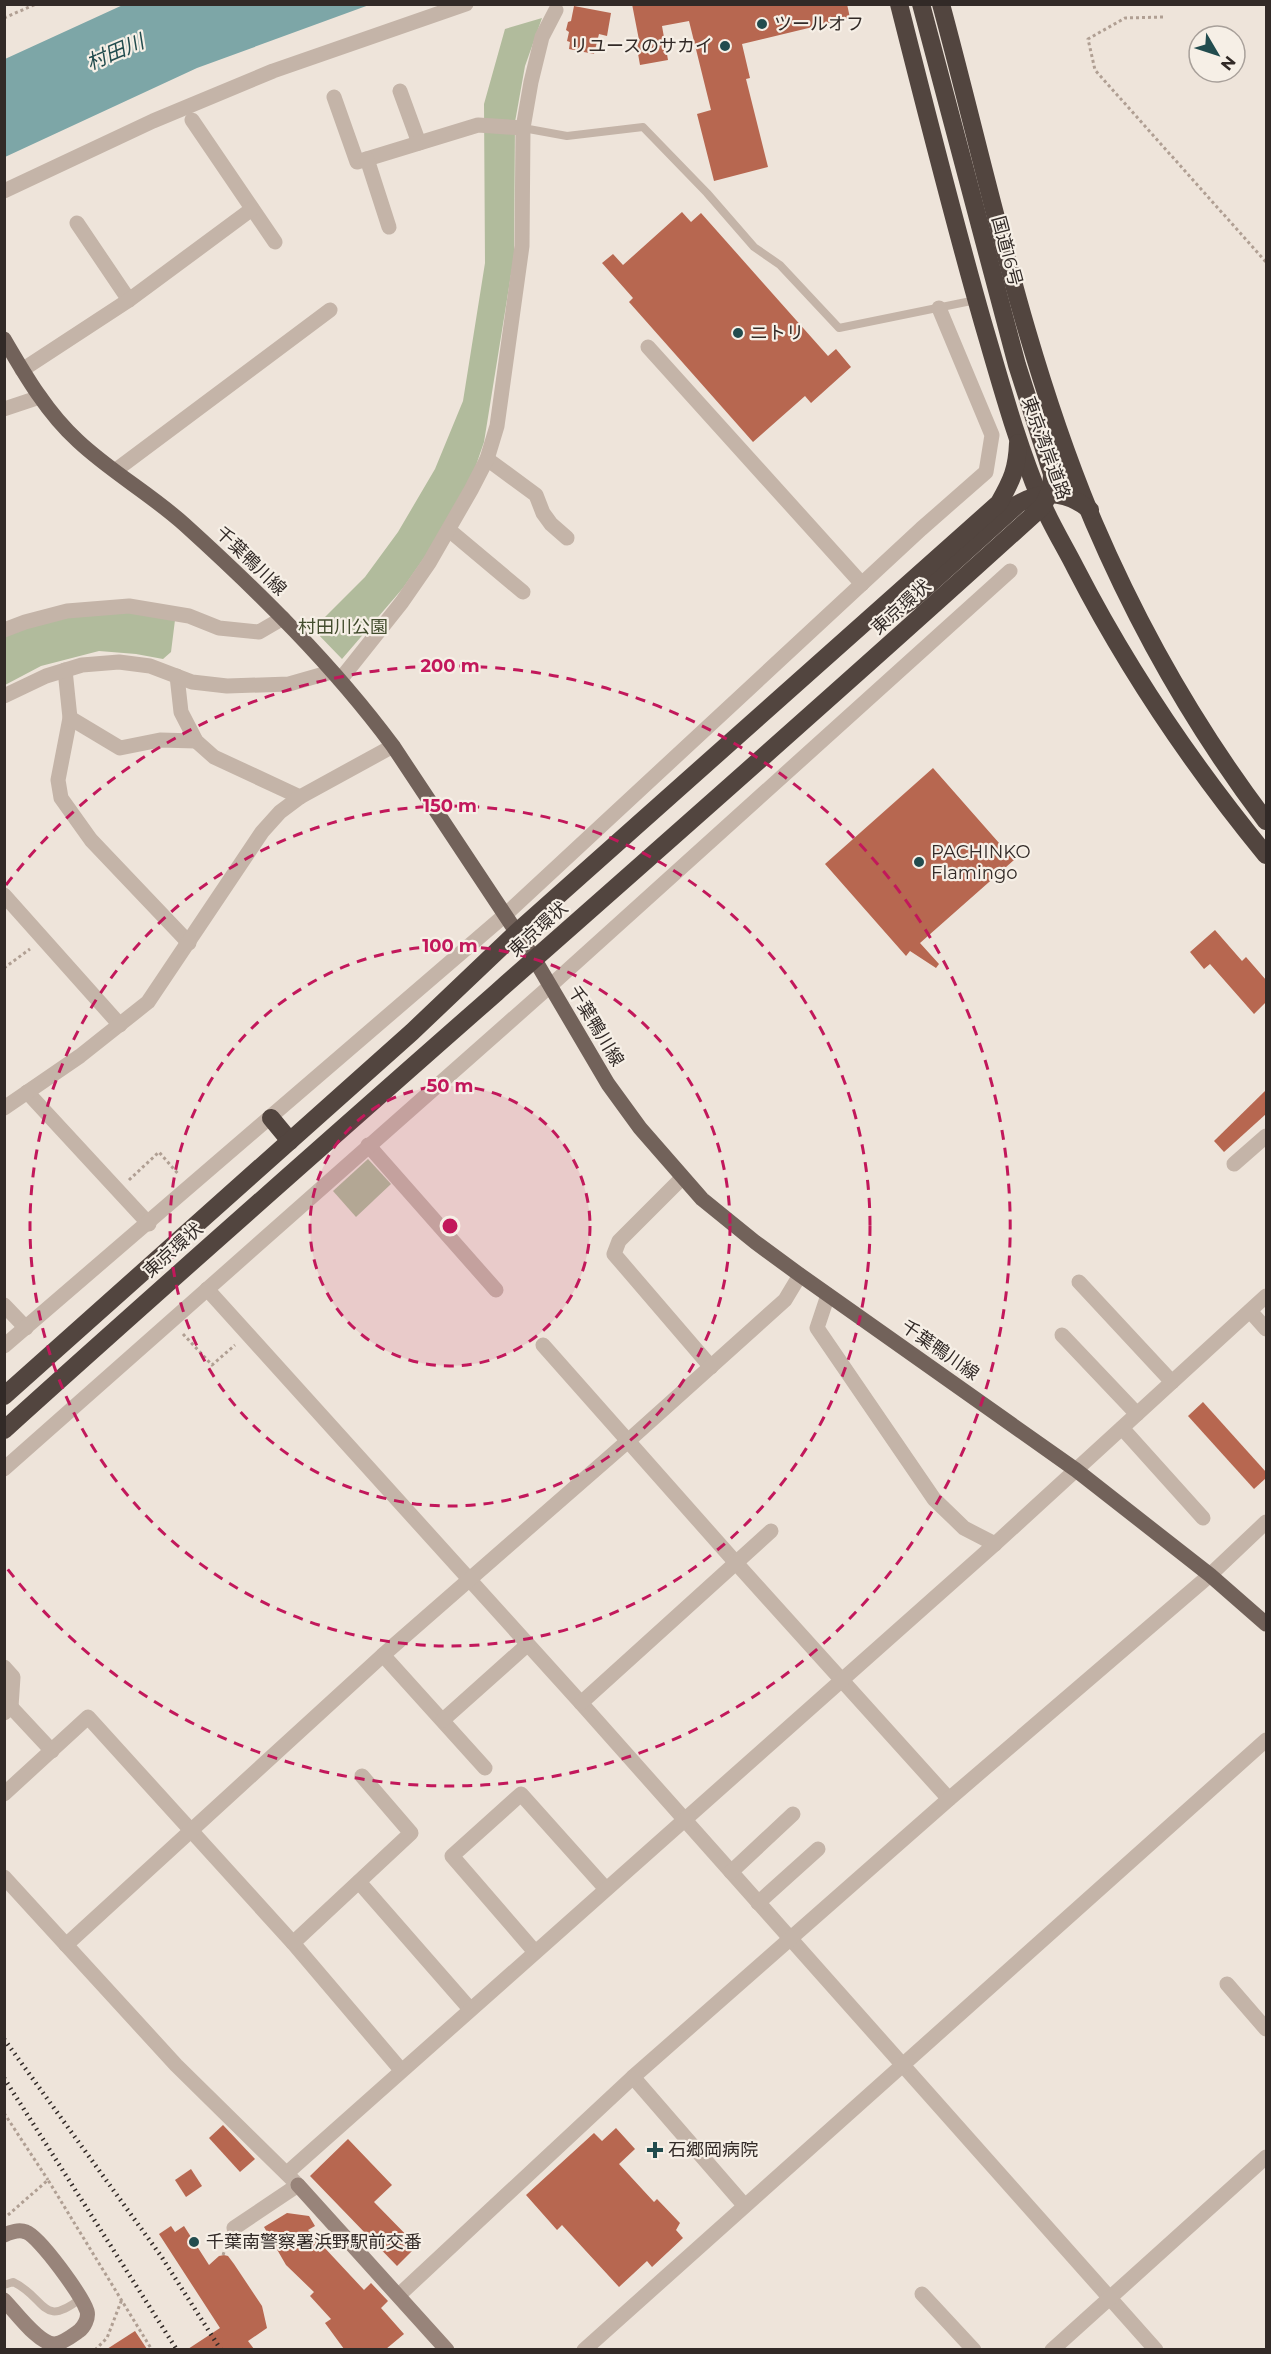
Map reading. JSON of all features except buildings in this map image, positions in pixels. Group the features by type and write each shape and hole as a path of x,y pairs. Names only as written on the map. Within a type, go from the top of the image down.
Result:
{"highway":[{"name":"東京湾岸道路","path":"899,4 927,121 1018,443 1104,622 1156,708 1223,803 1266,855"},
{"name":"国道16号","path":"921,4 1017,365 1052,474 1051,489 1043,498"},
{"name":"東京湾岸道路","path":"941,4 1018,294 1062,439 1090,510 1126,594 1167,670 1240,786 1266,821"},
{"name":"東京環状","path":"4,1396 412,1032 516,933 999,502 1012,481 1017,464 1018,443"},
{"name":"東京環状","path":"827,657 912,600 1018,504 1030,496 1043,498"},
{"path":"1043,498 1067,497 1090,510"},
{"name":"東京環状","path":"4,1430 186,1266 880,654 1043,498"},
{"path":"271,1118 290,1141"}],"main road":[{"name":"千葉鴨川線","path":"4,339 40,397 78,442 183,524 283,618 336,676 393,746 535,960 608,1084 640,1128 702,1199 800,1275 1076,1470 1210,1575 1266,1624"}],"street":[{"path":"4,191 153,121 273,71 466,4"},
{"path":"4,696 64,670 82,665 119,662 150,666 192,682 227,686 289,684 336,676 402,602 449,530 487,459 497,426 522,246 523,128 531,82 543,37 556,10"},
{"path":"400,91 419,143"},
{"path":"334,98 357,162 478,124 523,128"},
{"path":"192,120 275,242"},
{"path":"367,159 389,227"},
{"path":"22,370 129,300 252,209"},
{"path":"77,223 129,300"},
{"path":"4,1346 149,1224 506,915 862,584 987,472 992,435 939,308"},
{"path":"116,470 330,310"},
{"path":"648,347 862,584"},
{"path":"4,409 40,397"},
{"path":"487,459 536,495 550,524 567,538"},
{"path":"449,530 522,591"},
{"path":"4,1469 550,986 1010,571"},
{"path":"4,630 67,611 129,606 189,616 219,628 259,632 283,618"},
{"path":"64,670 70,718 58,780 61,798 91,840 189,943"},
{"path":"177,676 181,712 196,741 214,757 300,797"},
{"path":"70,718 120,748 160,740 196,741"},
{"path":"4,1108 120,1025 148,1002 262,832 280,812 300,797 393,746"},
{"path":"4,895 120,1025"},
{"path":"27,1092 149,1224"},
{"path":"1234,1164 1266,1136"},
{"path":"368,1145 496,1290"},
{"path":"682,1178 619,1241 614,1254 711,1367"},
{"path":"66,1945 383,1655 785,1300 800,1275"},
{"path":"1079,1282 1172,1382"},
{"path":"207,1289 581,1703 1156,2349"},
{"path":"828,1295 817,1328 934,1499 964,1528 995,1544"},
{"path":"287,2173 995,1544 1266,1296"},
{"path":"4,1305 26,1328"},
{"path":"1250,1311 1266,1329"},
{"path":"1062,1335 1137,1414"},
{"path":"543,1345 949,1798"},
{"path":"1122,1428 1203,1518"},
{"path":"399,2295 633,2077 949,1798 1210,1575 1266,1522"},
{"path":"581,1703 771,1531"},
{"path":"443,1720 527,1645"},
{"path":"383,1655 485,1768"},
{"path":"4,1667 13,1677 8,1710 52,1751"},
{"path":"4,1794 88,1717 293,1943 401,2070"},
{"path":"584,2349 1266,1740"},
{"path":"293,1943 411,1833 362,1776"},
{"path":"535,1952 452,1856 521,1794 606,1889"},
{"path":"731,1872 793,1814"},
{"path":"758,1903 818,1849"},
{"path":"4,1877 176,2065 287,2173 447,2349"},
{"path":"358,1882 470,2009"},
{"path":"1227,1984 1266,2029"},
{"path":"633,2077 744,2205"},
{"path":"1052,2349 1266,2157"},
{"path":"234,2228 298,2185"},
{"path":"4,2235 18,2230 27,2232 40,2241 80,2299 87,2312 86,2321 82,2329 54,2347 42,2341 4,2300"},
{"path":"922,2294 974,2349"}],"lane":[{"path":"523,128 567,136 644,127 707,193 754,247 780,266 840,328 976,300"},
{"path":"4,2285 14,2282 23,2286 49,2310 56,2313 66,2310 80,2299"}],"path":[{"path":"4,18 36,4"},
{"path":"1163,17 1125,18 1088,39 1095,70 1266,262"},
{"path":"4,968 44,939"},
{"path":"124,1184 159,1152 179,1176 173,1182"},
{"path":"182,1333 212,1365 237,1343"},
{"path":"4,2113 152,2349"},
{"path":"4,2218 48,2180"},
{"path":"95,2349 107,2338 122,2299"},
{"path":"114,2319 121,2322"}],"green space":[{"name":"村田川公園","path":"542,18 525,66 515,122 514,256 484,442 472,477 442,532 403,588 342,659 313,629 365,577 398,532 435,469 463,401 485,263 484,104 505,29"},
{"path":"121,610 175,620 171,652 163,659 99,651 41,666 5,685 5,634 53,619"},
{"path":"368,1159 391,1184 356,1217 333,1191"}],"water":[{"name":"村田川","path":"125,4 369,5 197,68 5,157 5,59"}],"railway":[{"path":"4,2039 161,2256 221,2350"},
{"path":"4,2078 177,2350"}],"place":[{"name":"ツールオフ","path":"762,24"},
{"name":"リユースのサカイ","path":"725,46"},
{"name":"ニトリ","path":"738,333"},
{"name":"PACHINKO Flamingo","path":"919,862"},
{"name":"石郷岡病院","path":"655,2150"},
{"name":"千葉南警察署浜野駅前交番","path":"194,2242"}]}
